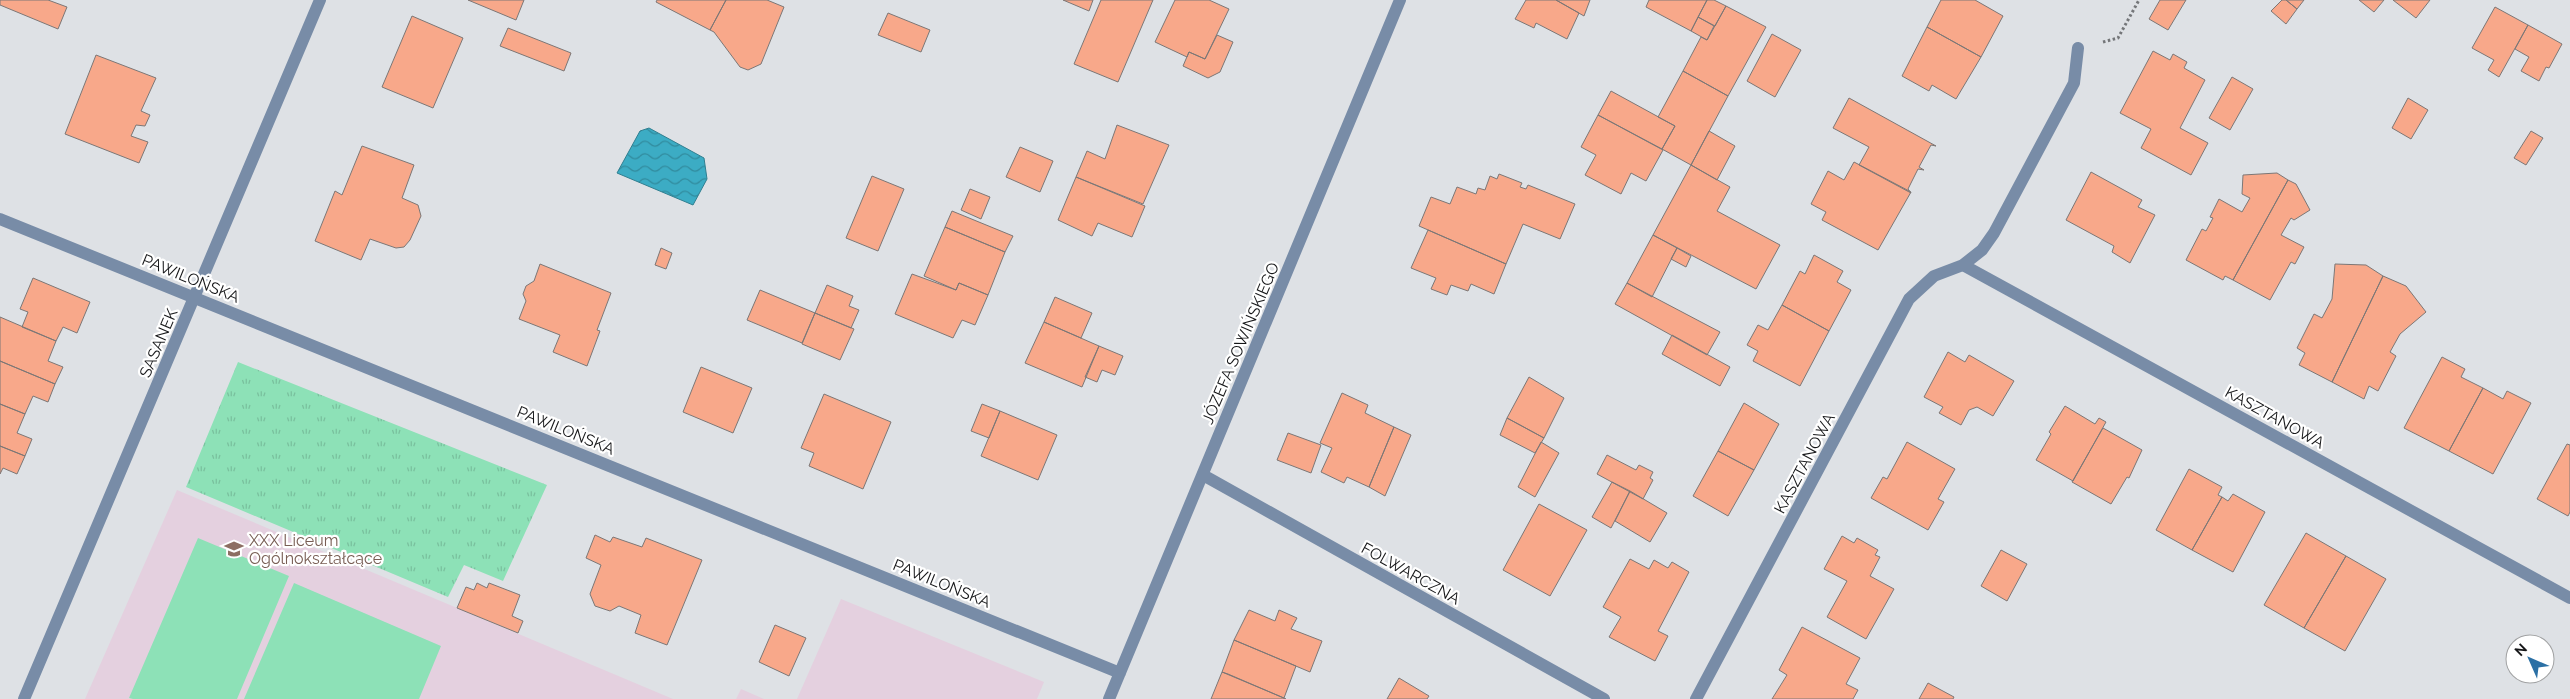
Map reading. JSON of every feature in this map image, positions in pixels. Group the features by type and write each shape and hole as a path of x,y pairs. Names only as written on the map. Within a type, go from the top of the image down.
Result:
{"street":[{"name":"SASANEK","path":"24,699 320,0"},
{"name":"JÓZEFA SOWIŃSKIEGO","path":"1109,699 1400,0"},
{"name":"KASZTANOWA","path":"1696,699 1909,299 1934,276 1963,265 1982,250 1994,233 2074,83 2078,48"},
{"name":"PAWILOŃSKA","path":"0,219 1120,673"},
{"name":"KASZTANOWA","path":"1963,265 2570,598"},
{"name":"FOLWARCZNA","path":"1203,475 1604,699"}],"path":[{"path":"2078,48 2118,38 2139,0"}],"shaded area":[{"name":"XXX Liceum Ogólnokształcące","path":"177,490 673,699 85,699"},
{"path":"841,599 1044,682 1037,699 797,699"},
{"path":"741,689 764,699 736,699"}],"green space":[{"path":"238,362 547,485 503,581 464,565 448,597 186,487"},
{"path":"198,538 289,576 237,699 129,698"},
{"path":"294,583 441,646 419,699 244,699"}],"water":[{"path":"649,128 704,158 707,179 693,205 617,173 640,131"}],"building":[{"path":"0,0 48,0 67,7 58,29 0,5"},
{"path":"468,0 524,0 516,20"},
{"path":"657,0 726,0 710,30 656,2"},
{"path":"726,0 767,0 784,7 761,64 748,70 740,67 714,32 710,30"},
{"path":"1063,0 1093,0 1089,11"},
{"path":"1101,0 1153,0 1118,82 1074,64"},
{"path":"1175,0 1209,0 1229,9 1205,59 1189,52 1187,57 1155,42"},
{"path":"1526,0 1556,0 1579,13 1567,39 1536,23 1534,28 1515,19"},
{"path":"1556,0 1590,0 1584,16"},
{"path":"1649,0 1707,0 1691,31 1646,7"},
{"path":"1707,0 1714,0 1726,6 1715,26 1698,17"},
{"path":"1941,0 1975,0 2003,16 1981,57 1927,27"},
{"path":"2160,0 2186,0 2168,30 2149,19"},
{"path":"2282,0 2286,0 2297,9 2286,24 2271,11"},
{"path":"2286,0 2304,0 2297,9"},
{"path":"2359,0 2384,0 2374,12"},
{"path":"2393,0 2430,0 2416,18"},
{"path":"1726,6 1766,27 1728,96 1683,71 1701,37 1707,40"},
{"path":"2495,7 2528,25 2499,77 2488,70 2494,60 2472,48"},
{"path":"888,13 930,30 921,52 878,35"},
{"path":"412,16 463,38 433,108 382,87"},
{"path":"1698,17 1714,26 1707,40 1691,31"},
{"path":"2528,25 2562,44 2549,68 2546,67 2539,81 2521,71 2529,57 2515,49"},
{"path":"1927,27 1981,57 1956,99 1932,85 1929,91 1902,76"},
{"path":"508,28 571,53 564,71 500,46"},
{"path":"1772,34 1801,50 1775,97 1747,81"},
{"path":"1217,35 1233,42 1220,72 1208,78 1183,66 1189,52 1205,59"},
{"path":"2153,51 2170,60 2173,54 2187,62 2184,68 2205,80 2180,128 2208,143 2191,175 2141,148 2151,129 2120,113"},
{"path":"96,55 156,78 141,111 150,115 145,126 136,125 131,136 148,142 139,163 65,134"},
{"path":"1683,71 1728,96 1691,165 1662,149 1675,126 1658,117"},
{"path":"2232,77 2253,89 2230,130 2209,118"},
{"path":"1611,91 1675,126 1662,149 1598,115"},
{"path":"1849,98 1936,146 1931,145 1919,167 1924,170 1918,169 1908,189 1911,193 1859,165 1869,147 1833,128"},
{"path":"2408,98 2428,110 2411,139 2392,128"},
{"path":"1598,115 1663,150 1646,181 1631,173 1621,194 1585,175 1596,155 1581,147"},
{"path":"1117,125 1169,145 1143,204 1076,177 1087,151 1105,159"},
{"path":"1709,131 1735,146 1717,180 1691,165"},
{"path":"2531,131 2543,138 2526,165 2514,158"},
{"path":"362,146 414,165 402,198 418,205 421,216 410,240 404,247 396,248 370,239 361,260 315,241 335,191 342,195"},
{"path":"1020,147 1053,161 1040,192 1006,177"},
{"path":"1854,162 1911,192 1878,250 1822,220 1826,212 1811,204 1828,171 1844,180"},
{"path":"1691,165 1730,187 1717,211 1780,245 1756,289 1653,235"},
{"path":"2091,172 2142,200 2138,207 2155,215 2130,263 2112,252 2114,246 2066,220"},
{"path":"2277,173 2288,180 2233,280 2225,276 2223,280 2186,260 2202,229 2206,231 2213,218 2210,217 2219,199 2242,212 2250,198 2242,194 2243,175"},
{"path":"1499,174 1522,183 1520,187 1526,189 1528,185 1575,204 1560,239 1523,224 1506,264 1419,226 1431,197 1450,204 1457,187 1476,194 1478,188 1485,190 1490,176 1497,179"},
{"path":"872,176 904,189 878,251 846,238"},
{"path":"1076,177 1145,206 1132,237 1098,223 1092,236 1058,220"},
{"path":"2288,180 2296,184 2310,210 2294,220 2291,218 2281,235 2304,247 2295,264 2291,262 2270,300 2233,280"},
{"path":"970,189 990,197 981,219 961,210"},
{"path":"952,211 1013,236 1005,252 945,227"},
{"path":"945,227 1005,252 988,295 959,283 956,290 924,276"},
{"path":"1428,230 1506,264 1494,294 1471,284 1468,291 1451,285 1447,295 1431,289 1436,278 1411,268"},
{"path":"1653,235 1677,248 1652,297 1627,283"},
{"path":"661,248 672,253 666,269 655,265"},
{"path":"1677,248 1691,256 1686,267 1671,259"},
{"path":"1814,255 1843,271 1837,282 1851,290 1829,331 1782,305 1800,271 1805,274"},
{"path":"540,264 611,293 597,330 600,331 587,366 553,352 560,335 519,319 526,301 523,294 526,286 534,281"},
{"path":"2335,264 2366,265 2383,276 2332,382 2299,365 2305,353 2297,348 2314,314 2322,318 2332,299"},
{"path":"912,274 956,290 959,283 988,295 975,325 962,320 953,338 895,314"},
{"path":"2383,276 2406,286 2426,312 2400,334 2390,352 2396,356 2378,391 2369,386 2364,399 2332,382"},
{"path":"33,278 90,302 77,333 63,327 56,341 22,327 28,312 20,309"},
{"path":"1627,283 1720,332 1707,355 1615,304"},
{"path":"827,285 853,296 849,306 859,310 851,328 815,313"},
{"path":"760,290 815,313 802,343 747,320"},
{"path":"1055,297 1092,313 1081,338 1044,322"},
{"path":"1782,305 1829,331 1800,386 1753,361 1758,351 1747,345 1758,325 1768,330"},
{"path":"815,313 854,329 840,360 802,344"},
{"path":"0,317 56,341 48,361 63,367 55,384 0,361"},
{"path":"1044,322 1099,346 1082,387 1025,363"},
{"path":"1672,335 1730,367 1720,386 1662,354"},
{"path":"1099,346 1123,356 1115,375 1102,370 1097,382 1085,377"},
{"path":"1948,352 1965,362 1969,355 2014,381 1993,416 1977,407 1969,410 1961,425 1939,413 1943,407 1924,397"},
{"path":"2442,357 2465,369 2461,377 2483,388 2449,451 2404,428"},
{"path":"0,361 55,384 48,402 33,396 25,414 0,404"},
{"path":"701,367 752,388 733,433 683,412"},
{"path":"1529,377 1564,398 1544,438 1507,418"},
{"path":"2483,388 2503,399 2507,391 2531,403 2493,474 2449,451"},
{"path":"1342,393 1368,405 1365,413 1394,427 1369,487 1347,477 1344,483 1321,472 1332,448 1320,443"},
{"path":"824,394 891,422 863,489 809,466 814,453 801,448"},
{"path":"1744,403 1779,424 1754,470 1718,451"},
{"path":"0,404 25,414 17,433 32,439 25,456 0,446"},
{"path":"982,404 1000,411 989,438 971,431"},
{"path":"2065,406 2095,424 2099,418 2106,422 2073,481 2036,460 2051,434 2049,432"},
{"path":"1000,411 1057,435 1038,480 981,456"},
{"path":"1507,418 1544,438 1535,453 1500,435"},
{"path":"1394,427 1411,435 1385,496 1369,487"},
{"path":"2103,428 2142,450 2129,478 2127,477 2111,504 2072,482"},
{"path":"1288,433 1321,445 1311,473 1277,460"},
{"path":"1541,442 1559,453 1535,497 1518,487"},
{"path":"1907,442 1955,469 1938,499 1944,502 1928,530 1871,498 1883,477 1887,479"},
{"path":"2567,444 2570,445 2570,512 2568,516 2537,499"},
{"path":"0,446 25,456 17,474 3,468 0,474"},
{"path":"1718,451 1754,470 1728,516 1693,496"},
{"path":"1607,455 1636,470 1639,465 1653,472 1650,478 1653,480 1643,499 1597,474"},
{"path":"2189,469 2222,487 2218,495 2222,497 2192,550 2156,530"},
{"path":"1612,482 1630,491 1611,528 1592,517"},
{"path":"1630,491 1667,513 1650,542 1615,521"},
{"path":"2233,494 2265,512 2233,572 2192,550 2222,497 2228,501"},
{"path":"1539,504 1587,530 1550,596 1503,570"},
{"path":"2306,533 2346,556 2304,628 2264,605"},
{"path":"595,535 610,542 613,537 642,547 646,538 702,560 667,645 635,633 641,615 619,606 610,611 595,606 590,594 601,565 586,558"},
{"path":"1842,536 1854,543 1857,538 1878,550 1875,555 1880,557 1870,576 1894,589 1866,639 1827,617 1847,581 1824,569"},
{"path":"2001,550 2027,564 2007,601 1981,586"},
{"path":"2346,556 2386,579 2345,651 2304,628"},
{"path":"1630,559 1649,569 1654,560 1668,568 1672,562 1689,572 1658,631 1668,636 1655,661 1609,637 1621,617 1603,607"},
{"path":"477,583 487,588 489,583 520,595 512,616 523,621 518,633 457,608 466,587 474,590"},
{"path":"1249,610 1275,621 1279,610 1297,618 1291,629 1322,641 1310,672 1234,640"},
{"path":"775,625 806,638 789,676 759,662"},
{"path":"1802,627 1860,658 1846,684 1858,690 1853,699 1772,699 1787,675 1779,670"},
{"path":"1234,640 1296,666 1284,698 1222,672"},
{"path":"1222,672 1228,674 1286,699 1211,699"},
{"path":"1399,678 1429,696 1427,699 1387,699"},
{"path":"1928,683 1954,697 1953,699 1919,699"}],"place":[{"name":"XXX Liceum Ogólnokształcące","path":"234,549"}]}
